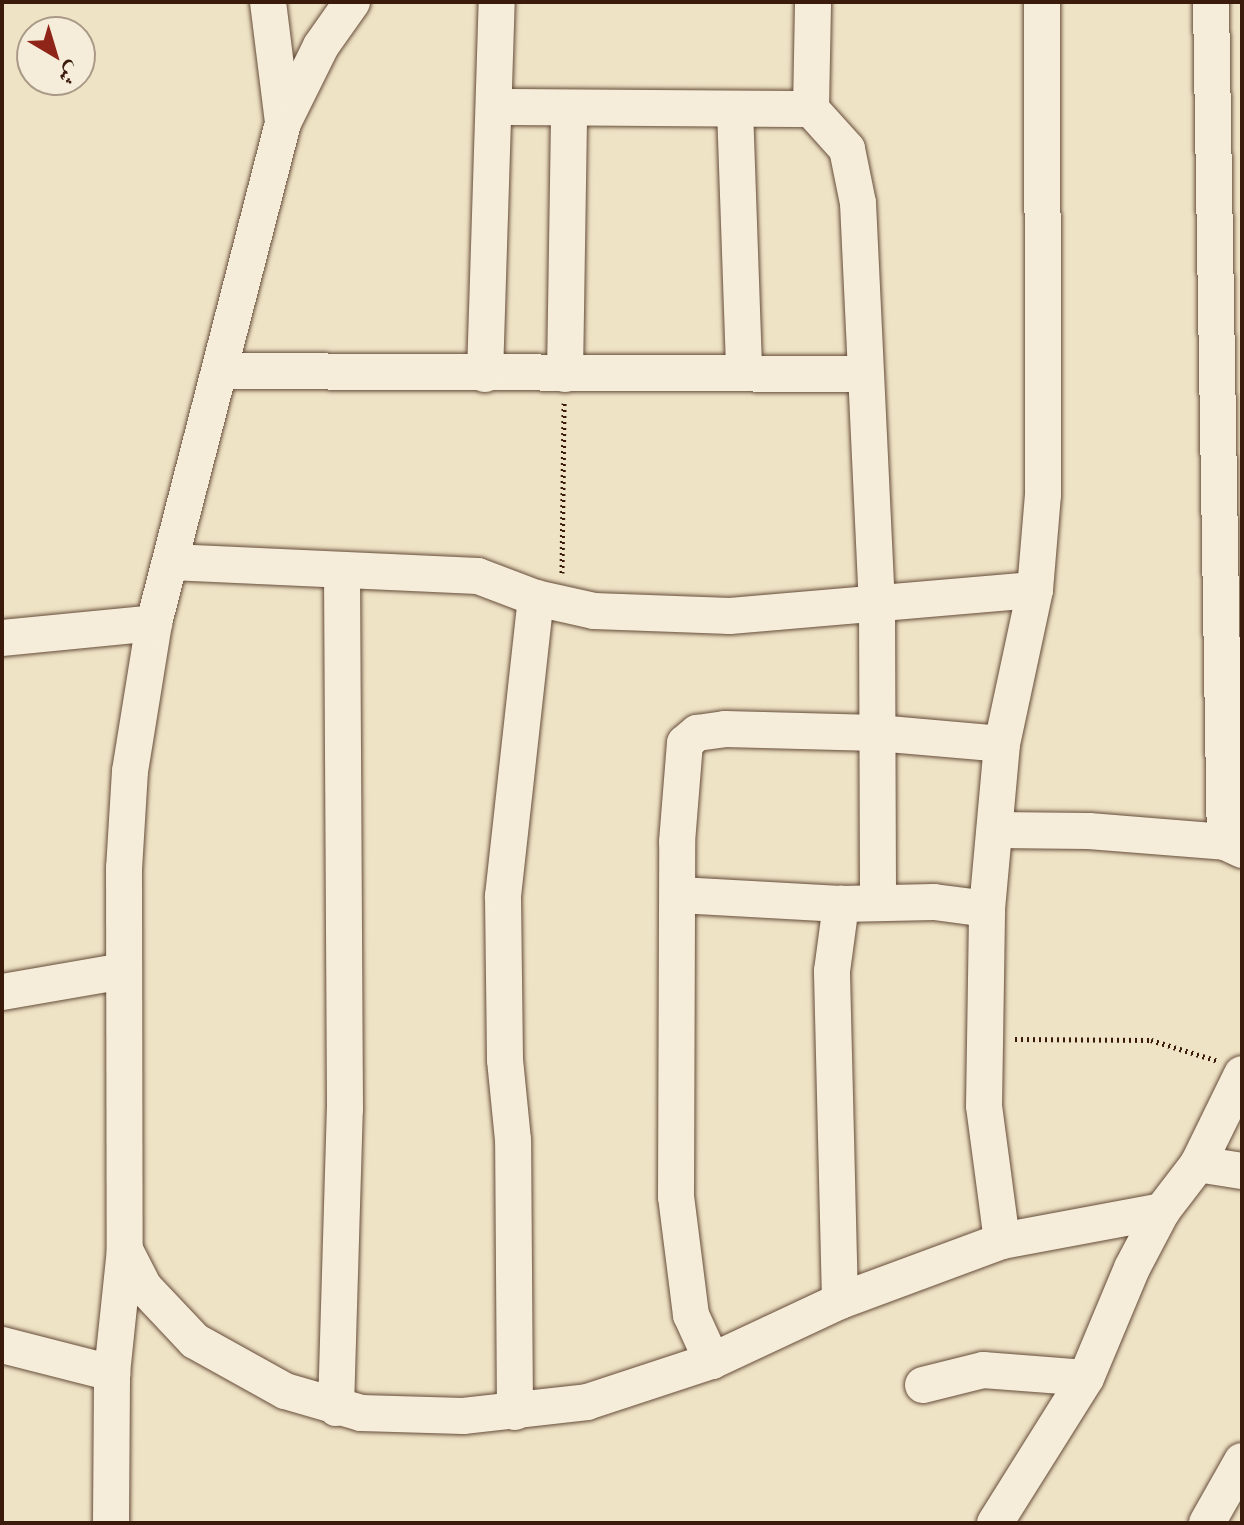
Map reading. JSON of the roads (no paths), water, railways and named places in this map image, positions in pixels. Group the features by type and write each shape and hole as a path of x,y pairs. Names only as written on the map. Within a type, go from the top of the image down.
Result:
{"street":[{"path":"268,2 283,123"},
{"path":"111,1523 112,1373 125,1250 123,971 130,771 154,623 283,123 321,46 352,2"},
{"path":"485,374 497,2"},
{"path":"813,2 811,109 840,139 854,170 877,605 878,902"},
{"path":"1002,1241 984,1106 983,1031 987,909 1002,744 1035,590 1043,494 1042,2"},
{"path":"996,830 1023,826 1234,846 1227,198 1211,2"},
{"path":"494,107 569,110 811,109"},
{"path":"735,109 744,373"},
{"path":"565,374 569,110"},
{"path":"220,371 865,374"},
{"path":"171,562 478,576 550,602 730,616 1035,590"},
{"path":"336,1408 345,1109 342,570"},
{"path":"515,1412 513,1140 505,1060 503,896 550,602"},
{"path":"2,638 154,623"},
{"path":"712,1361 691,1315 678,1223 679,764 690,737 725,729 877,733 1002,744"},
{"path":"679,895 987,909"},
{"path":"840,1301 832,971 841,904"},
{"path":"2,992 123,971"},
{"path":"995,1523 1086,1378 1162,1211 1198,1164 1237,1069"},
{"path":"1198,1164 1242,1171"},
{"path":"125,1250 144,1287 195,1341 251,1375 336,1408 409,1418 515,1412 587,1402 712,1361 840,1301 1002,1241 1162,1211"},
{"path":"2,1345 112,1373"},
{"path":"923,1385 998,1369 1086,1378"},
{"path":"1207,1523 1240,1470"}]}
